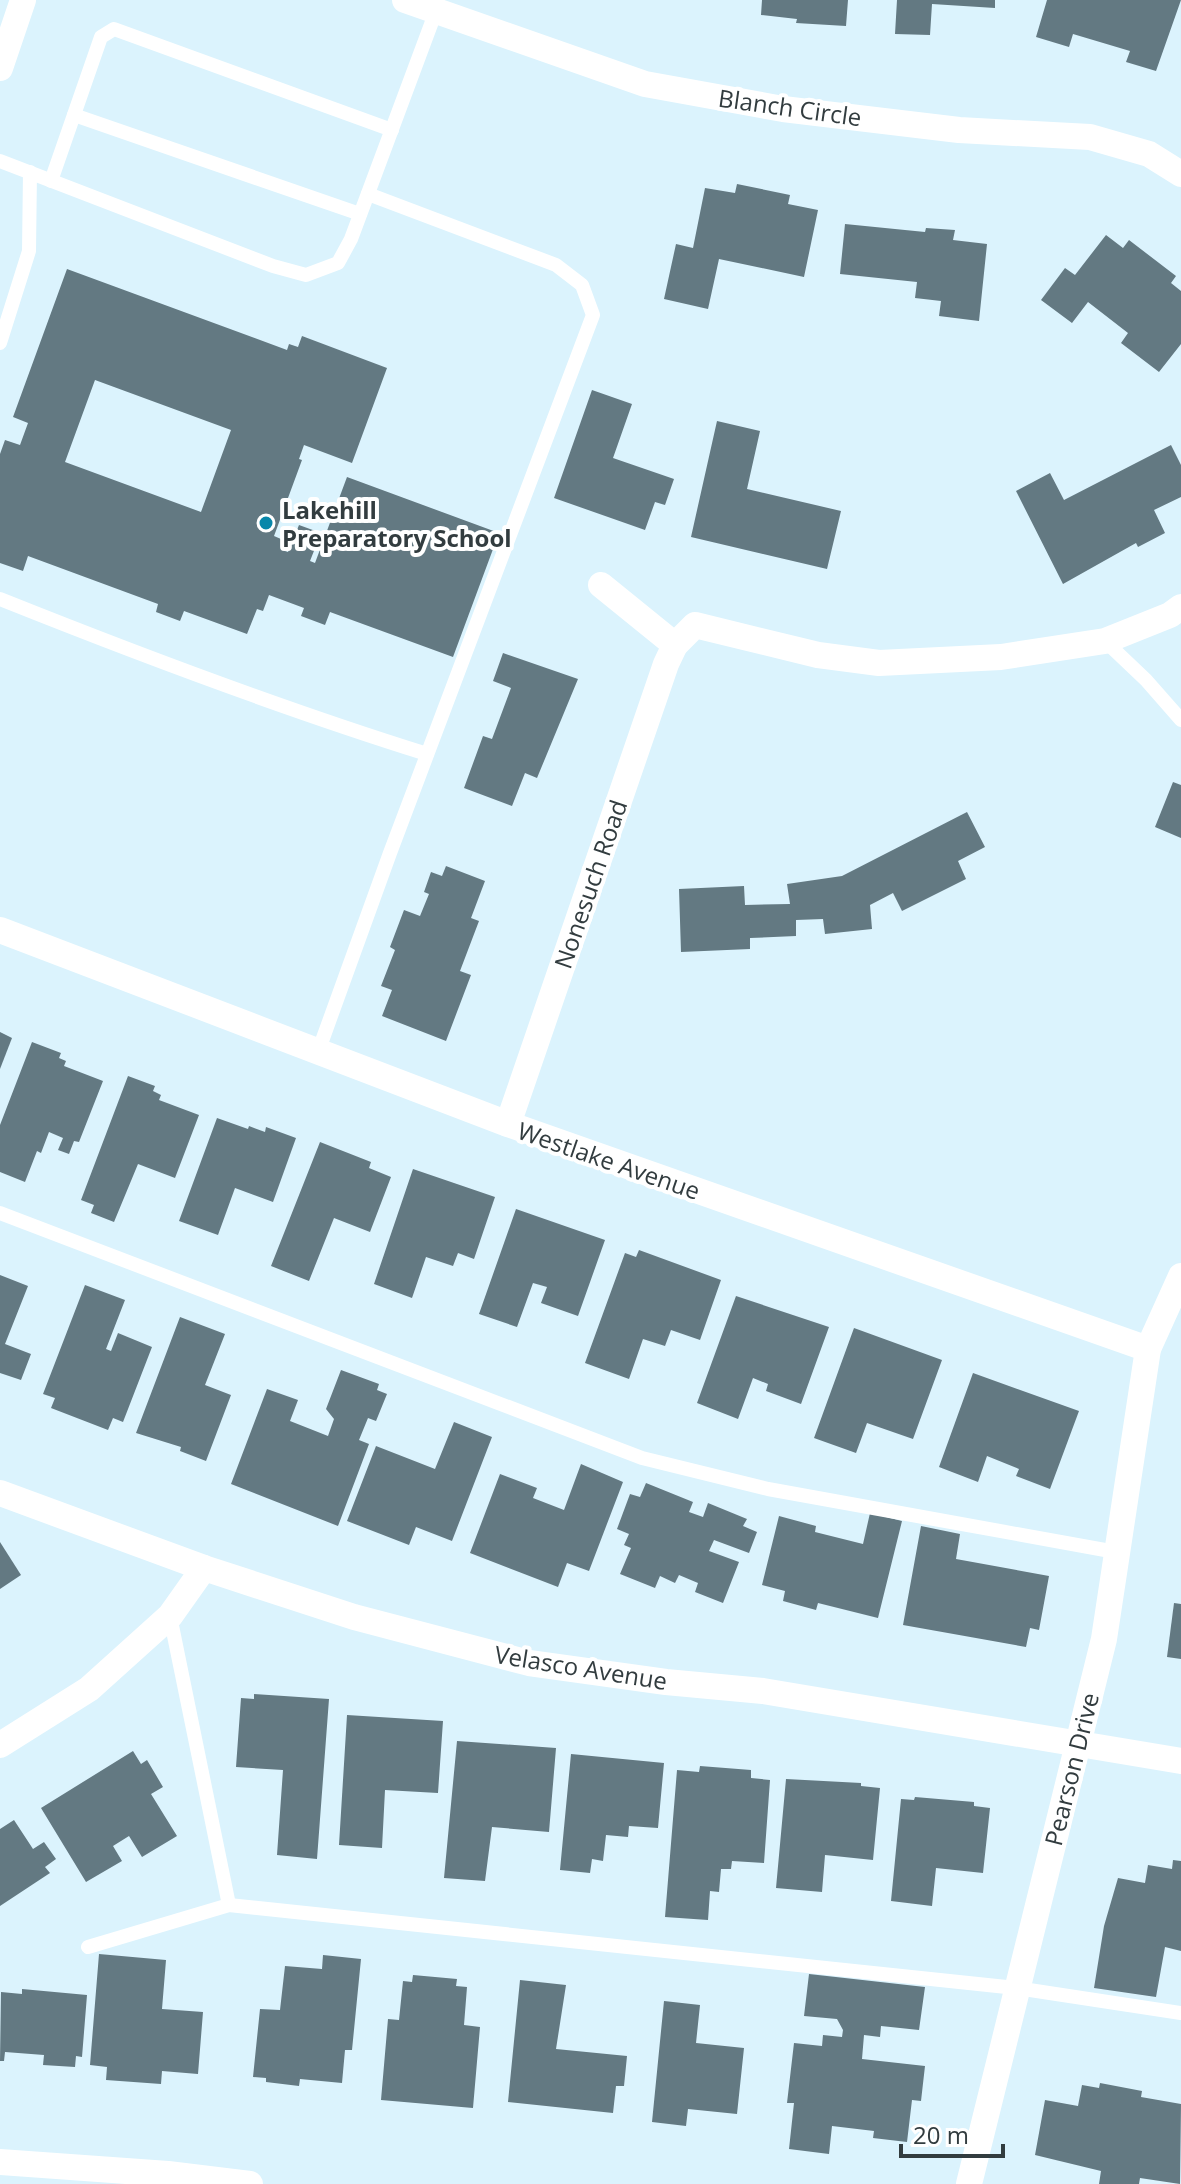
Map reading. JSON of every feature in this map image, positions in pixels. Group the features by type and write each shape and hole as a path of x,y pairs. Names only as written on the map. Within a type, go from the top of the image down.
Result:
{"street":[{"path":"0,68 23,0"},
{"name":"Blanch Circle","path":"405,0 645,84 798,111 959,130 1090,137 1149,154 1181,174"},
{"path":"601,585 675,645 695,625 818,655 879,663 1001,657 1105,641 1170,615 1181,607"},
{"name":"Nonesuch Road","path":"508,1124 675,645"},
{"name":"Westlake Avenue","path":"0,930 508,1124 1148,1349"},
{"path":"1148,1349 1181,1276"},
{"name":"Pearson Drive","path":"969,2184 1104,1639 1148,1349"},
{"name":"Velasco Avenue","path":"0,1493 204,1568 354,1617 529,1663 666,1682 763,1691 1181,1761"},
{"path":"0,1745 89,1689 170,1616 204,1568"},
{"path":"0,2162 168,2174 250,2184"}],"lane":[{"path":"0,161 273,266 306,275 338,263 368,194 436,11"},
{"path":"51,181 101,37 114,29 392,130"},
{"path":"74,115 360,214"},
{"path":"0,343 29,251 30,172"},
{"path":"318,1052 593,315 582,285 556,265 368,194"},
{"path":"0,599 368,736 427,754"},
{"path":"1105,641 1146,680 1181,720"},
{"path":"0,1213 642,1458 768,1489 1116,1552"},
{"path":"170,1616 229,1905"},
{"path":"88,1947 229,1905 1016,1988 1181,2013"}],"building":[{"path":"762,0 848,0 846,26 796,23 797,19 761,15"},
{"path":"897,0 995,0 995,8 932,4 930,35 895,34"},
{"path":"1047,0 1181,0 1156,71 1126,62 1130,51 1073,34 1069,47 1036,37"},
{"path":"737,184 790,195 788,204 818,210 804,277 719,259 708,309 664,299 676,244 693,248 705,188 735,193"},
{"path":"845,224 925,232 926,228 955,230 953,240 987,244 979,321 939,316 941,301 915,298 917,282 840,274"},
{"path":"1106,235 1123,248 1129,240 1176,276 1171,283 1181,291 1181,344 1159,372 1121,343 1128,333 1088,302 1072,323 1041,300 1065,268 1075,275"},
{"path":"67,269 287,350 289,344 298,347 302,336 387,368 352,463 304,445 299,459 302,460 274,536 288,542 285,551 288,552 299,525 321,533 310,561 315,563 347,477 499,533 453,657 330,612 325,625 301,616 304,608 269,595 263,611 257,609 247,634 184,611 180,621 156,612 158,604 28,556 23,571 0,563 0,454 5,440 20,445 28,423 13,417","holes":["95,380 231,430 201,512 65,462"]},
{"path":"592,390 632,404 613,458 674,479 665,505 655,502 645,530 554,498"},
{"path":"717,421 760,431 747,489 841,511 827,569 691,537"},
{"path":"1171,445 1181,465 1181,497 1154,510 1165,533 1138,547 1136,543 1063,584 1016,491 1050,473 1064,500"},
{"path":"503,653 578,679 537,778 525,773 512,806 464,788 483,736 492,739 511,688 493,681"},
{"path":"1173,782 1181,785 1181,838 1155,827"},
{"path":"967,812 985,847 958,861 966,879 902,911 893,893 870,905 872,929 825,934 823,919 796,920 796,936 750,938 750,949 681,952 679,889 744,886 745,905 790,904 787,884 842,876"},
{"path":"446,866 485,881 471,918 479,921 460,971 471,975 446,1041 382,1016 392,990 381,986 395,950 390,947 404,910 420,916 429,894 424,892 431,872 442,876"},
{"path":"0,1032 12,1038 0,1069"},
{"path":"32,1042 61,1053 59,1058 66,1061 64,1066 103,1081 79,1142 74,1141 69,1154 58,1150 63,1138 49,1132 41,1153 37,1151 25,1182 0,1172 0,1125"},
{"path":"128,1076 155,1086 153,1091 161,1095 159,1100 199,1115 175,1178 138,1164 114,1222 91,1213 94,1205 81,1200"},
{"path":"217,1118 248,1129 249,1126 265,1132 266,1127 296,1138 273,1202 235,1188 218,1235 179,1221"},
{"path":"320,1142 371,1162 369,1168 391,1177 370,1232 334,1218 309,1281 271,1266"},
{"path":"413,1169 495,1197 474,1259 458,1253 453,1266 426,1257 412,1298 374,1284"},
{"path":"516,1209 605,1240 578,1316 541,1303 547,1287 533,1283 517,1327 479,1314"},
{"path":"639,1250 721,1280 700,1340 671,1330 665,1346 643,1339 629,1379 585,1363 625,1253 636,1257"},
{"path":"0,1275 28,1286 5,1344 31,1354 21,1380 0,1373"},
{"path":"85,1285 125,1300 106,1349 111,1351 118,1333 152,1347 123,1422 113,1418 108,1430 51,1408 55,1398 43,1394"},
{"path":"736,1296 829,1327 801,1404 766,1391 768,1384 753,1378 738,1419 697,1403"},
{"path":"180,1317 225,1334 205,1385 231,1395 206,1461 180,1451 181,1447 136,1433"},
{"path":"854,1328 942,1360 913,1439 867,1423 856,1453 814,1438"},
{"path":"341,1370 379,1384 377,1390 387,1394 376,1421 368,1418 359,1440 369,1444 338,1526 231,1484 267,1389 298,1400 290,1421 328,1436 334,1419 326,1409"},
{"path":"973,1373 1079,1411 1050,1489 1016,1476 1019,1469 987,1456 978,1482 939,1467"},
{"path":"454,1422 492,1437 452,1541 416,1527 409,1545 347,1521 376,1446 435,1469"},
{"path":"581,1464 623,1482 589,1571 567,1563 558,1587 470,1553 500,1474 537,1488 533,1498 564,1510"},
{"path":"646,1483 693,1502 689,1512 703,1517 708,1503 747,1519 743,1526 757,1532 749,1553 714,1540 709,1551 739,1562 723,1603 695,1592 698,1583 679,1575 675,1583 660,1576 655,1588 620,1574 631,1548 624,1545 629,1534 617,1529 630,1494 640,1497"},
{"path":"870,1513 902,1521 878,1618 818,1603 816,1610 783,1601 785,1591 762,1585 779,1516 816,1526 815,1532 863,1544"},
{"path":"921,1526 960,1534 956,1559 1049,1576 1039,1630 1030,1628 1026,1647 903,1625"},
{"path":"0,1542 21,1575 0,1589"},
{"path":"1174,1603 1181,1604 1181,1659 1167,1657"},
{"path":"254,1694 329,1699 317,1859 277,1855 283,1770 236,1767 241,1698 254,1699"},
{"path":"347,1715 443,1721 438,1793 385,1790 382,1848 339,1845"},
{"path":"457,1741 556,1748 549,1832 492,1827 485,1881 444,1878"},
{"path":"133,1751 141,1764 147,1760 163,1787 151,1794 177,1836 142,1857 129,1836 113,1846 122,1861 86,1882 41,1808"},
{"path":"571,1754 664,1763 658,1828 629,1826 628,1837 606,1835 603,1861 592,1859 590,1873 560,1870"},
{"path":"700,1766 751,1770 751,1778 770,1780 764,1863 732,1861 731,1869 721,1869 719,1892 710,1891 708,1920 665,1917 677,1770 699,1772"},
{"path":"786,1779 861,1783 861,1786 880,1788 873,1860 825,1855 822,1892 776,1888"},
{"path":"915,1797 974,1802 974,1806 990,1808 983,1873 936,1868 932,1906 891,1901 901,1799 914,1800"},
{"path":"14,1820 33,1849 44,1842 56,1859 45,1867 50,1873 0,1906 0,1829"},
{"path":"1173,1860 1181,1861 1181,1951 1165,1947 1156,1997 1094,1988 1104,1926 1118,1878 1145,1883 1148,1865 1172,1869"},
{"path":"99,1954 166,1960 162,2009 203,2012 198,2074 162,2071 161,2084 106,2080 107,2067 90,2065"},
{"path":"323,1955 361,1959 352,2050 345,2050 342,2083 300,2079 299,2086 266,2082 266,2078 253,2077 260,2009 280,2010 285,1966 322,1969"},
{"path":"809,1974 925,1987 919,2030 881,2026 880,2037 864,2035 862,2059 925,2066 921,2101 912,2100 907,2142 873,2138 874,2131 832,2126 829,2154 789,2149 794,2103 787,2103 794,2043 822,2046 823,2035 842,2037 843,2030 837,2019 804,2016"},
{"path":"413,1975 457,1979 456,1986 467,1987 464,2025 480,2027 473,2108 381,2100 388,2019 399,2020 403,1981 412,1982"},
{"path":"520,1980 566,1985 556,2049 627,2056 624,2086 616,2086 613,2113 508,2102"},
{"path":"22,1989 87,1995 82,2057 76,2056 75,2067 43,2065 44,2055 5,2052 4,2061 0,2061 1,1992 22,1994"},
{"path":"664,2001 700,2005 696,2043 744,2048 737,2114 688,2109 686,2126 652,2122"},
{"path":"1100,2083 1142,2091 1141,2097 1181,2104 1180,2184 1140,2178 1139,2184 1099,2184 1101,2171 1035,2155 1045,2100 1078,2106 1082,2085 1099,2088"}],"place":[{"name":"Lakehill Preparatory School","path":"266,523"}]}
